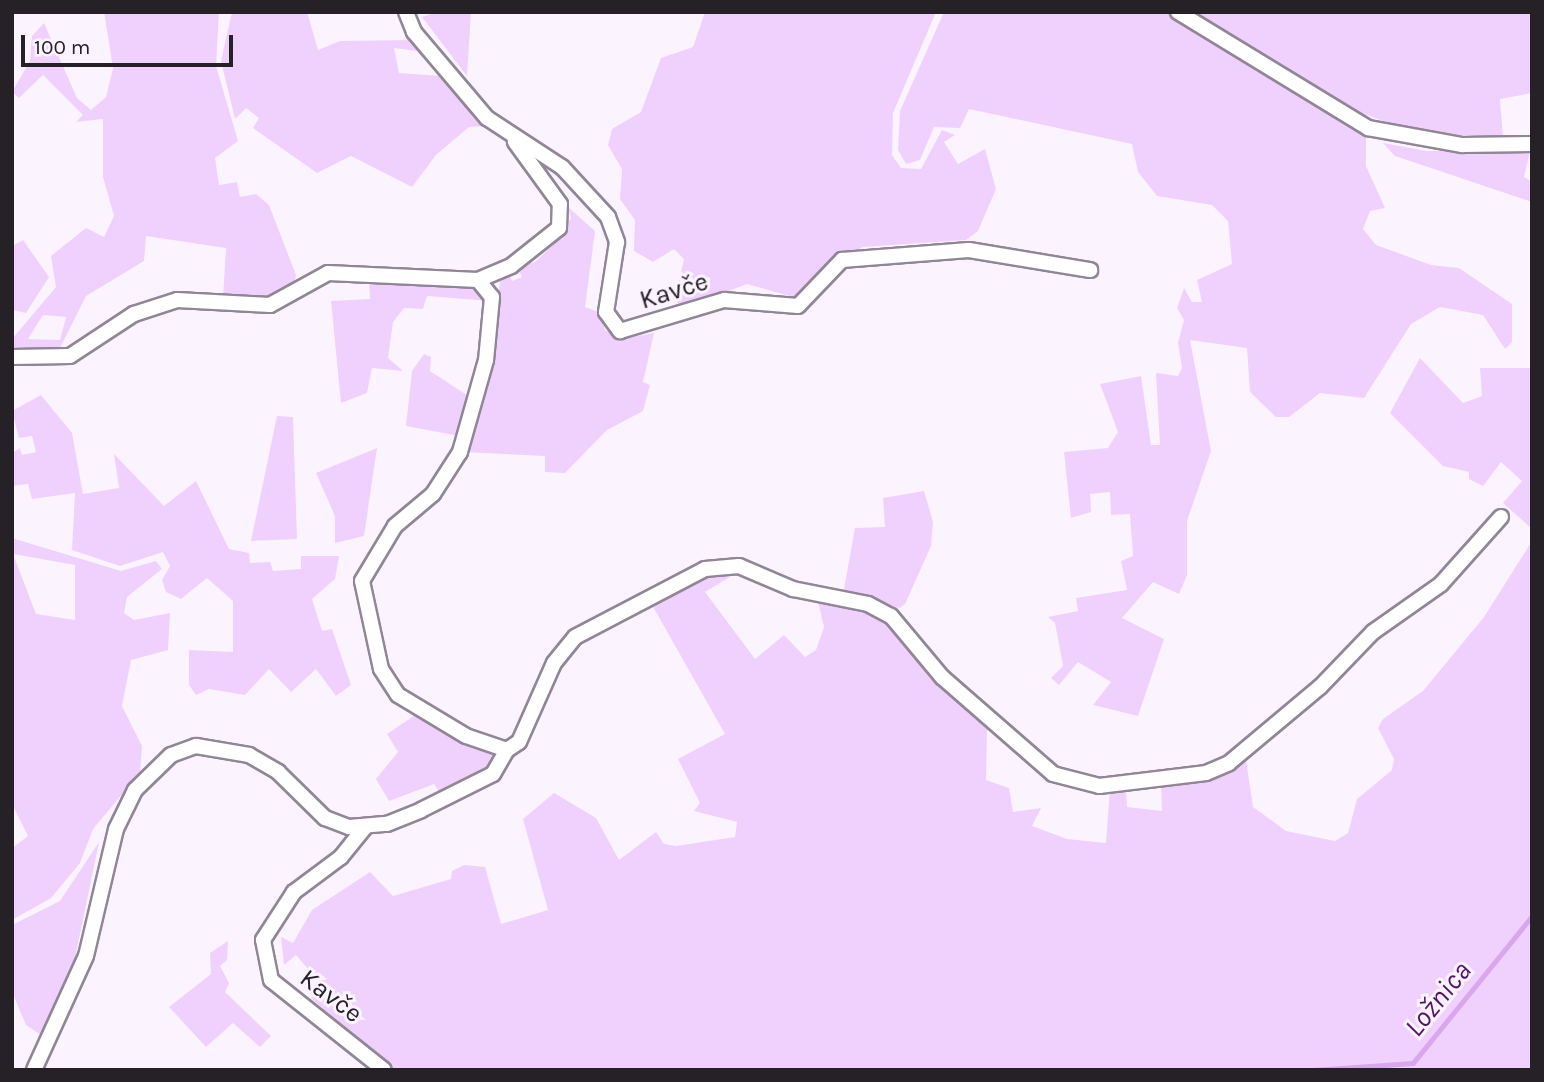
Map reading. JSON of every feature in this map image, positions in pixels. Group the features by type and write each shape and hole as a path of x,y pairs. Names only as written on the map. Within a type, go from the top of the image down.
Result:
{"street":[{"name":"Kavče","path":"405,12 414,32 514,141 560,204 559,228 511,266 478,280"},
{"path":"1178,12 1368,128 1462,145 1532,144"},
{"name":"Kavče","path":"514,141 562,167 608,217 617,242 606,312 620,331 724,300 798,306 842,260 969,250 1090,270"},
{"path":"12,357 70,356 134,314 177,300 270,305 328,273 478,280 492,297 486,360 460,452 433,494 395,526 362,582 381,669 398,695 466,736 506,750"},
{"path":"34,1070 86,956 116,829 152,768 197,746 231,749 262,760 325,818 366,826 403,818 493,774 506,750 519,742 554,663 575,637 705,569 739,566 793,589 869,604 891,616 942,677 1053,774 1099,786 1206,773 1229,763 1320,687 1373,632 1441,584 1501,517"},
{"name":"Kavče","path":"366,826 341,857 294,892 263,940 271,980 384,1070"}],"shaded area":[{"path":"104,12 219,12 216,66 238,141 215,158 219,185 237,182 240,197 256,194 269,205 296,275 294,286 269,301 223,298 226,248 146,236 144,261 86,296 59,350 12,351 12,339 56,287 51,256 86,228 104,237 114,216 103,177 103,119 76,122 83,115 43,75 19,98 12,92 30,61 32,36 44,23 77,98 91,110 106,97 113,68","holes":["43,315 66,317 60,340 28,339"]},
{"path":"232,12 307,12 318,50 340,41 414,40 485,126 469,127 436,155 412,187 351,156 317,173 253,128 259,118 246,108 235,119 221,61","holes":["394,48 417,51 441,76 399,73"]},
{"path":"437,12 471,12 467,76 422,17"},
{"path":"705,12 936,12 893,113 892,155 901,168 921,169 942,130 955,135 944,142 958,164 985,149 996,189 978,231 966,240 863,247 842,256 800,299 747,284 682,309 675,299 684,259 674,249 653,262 634,251 635,220 620,199 622,169 608,145 612,129 641,112 661,58 693,47"},
{"path":"944,12 1165,12 1366,131 1366,166 1385,208 1370,211 1363,229 1376,245 1431,265 1459,268 1512,304 1512,342 1505,349 1483,315 1440,307 1411,324 1364,398 1320,393 1289,417 1276,417 1250,392 1247,348 1190,340 1211,451 1187,521 1187,575 1179,594 1153,582 1122,618 1164,639 1138,716 1093,705 1111,682 1078,662 1059,685 1051,678 1063,666 1055,623 1048,617 1078,611 1076,598 1127,590 1121,561 1133,556 1130,514 1111,515 1110,492 1090,494 1091,512 1071,518 1064,452 1108,448 1118,432 1100,384 1141,376 1151,445 1160,445 1156,373 1178,376 1182,368 1178,343 1184,320 1177,308 1184,288 1192,302 1202,302 1197,280 1232,264 1228,221 1212,205 1157,196 1138,172 1132,144 969,109 960,128 934,127 920,160 906,164 898,150 900,111"},
{"path":"1191,12 1532,12 1532,93 1500,99 1503,138 1412,132 1346,107"},
{"path":"1383,143 1427,151 1530,151 1524,177 1532,182 1532,202 1395,156"},
{"path":"568,207 595,231 585,307 601,313 605,330 621,339 654,333 643,382 650,385 643,411 607,430 565,473 545,472 545,456 464,452 490,375 500,281 508,270 512,281 522,277 517,267 535,262 557,241 571,218"},
{"path":"23,240 49,277 26,313 12,310 12,246"},
{"path":"369,276 468,281 490,301 427,296 423,309 404,308 393,322 388,358 403,371 372,368 367,393 341,403 331,301 370,299"},
{"path":"424,354 431,357 430,371 473,399 459,436 406,426 412,371"},
{"path":"1420,358 1463,403 1482,396 1480,368 1532,368 1532,529 1503,503 1522,481 1501,462 1483,486 1469,479 1469,472 1443,466 1390,413"},
{"path":"41,395 72,433 83,494 119,488 114,454 164,506 196,481 229,549 249,553 250,563 270,562 273,571 301,569 301,556 339,556 335,579 312,599 322,631 332,629 351,685 336,696 316,669 291,692 269,669 245,695 209,689 196,695 189,685 189,650 233,652 233,601 207,578 181,599 166,592 162,580 170,566 163,552 120,566 72,550 75,493 32,499 28,484 12,486 12,453 20,448 22,455 36,452 32,436 19,438 12,411"},
{"path":"277,416 293,417 297,539 251,541"},
{"path":"377,448 364,536 335,543 335,516 316,473"},
{"path":"924,491 933,522 931,546 905,604 900,608 843,594 855,528 885,527 883,498"},
{"path":"12,538 121,571 156,561 162,569 127,597 124,613 134,620 170,613 168,650 131,660 122,706 142,746 140,773 93,829 80,863 51,898 12,920 12,848 28,836 12,804","holes":["13,554 75,565 75,620 36,614"]},
{"path":"1532,541 1532,1070 391,1070 311,998 322,985 296,955 284,965 281,937 293,943 312,910 370,872 393,896 451,879 452,871 464,865 485,867 501,924 548,910 523,819 554,793 596,818 619,860 656,832 664,844 676,846 735,837 737,822 694,811 700,803 678,759 725,734 652,605 710,573 741,570 705,592 755,659 784,635 805,657 816,650 824,627 817,597 883,614 997,721 987,729 986,780 1009,788 1013,812 1041,808 1032,826 1067,839 1106,843 1110,788 1126,789 1127,807 1162,811 1161,784 1245,753 1253,807 1286,831 1335,841 1348,833 1357,799 1392,770 1394,759 1378,728 1383,719 1423,691 1484,617"},
{"path":"421,711 496,753 496,762 440,793 434,784 389,801 376,779 398,752 387,734"},
{"path":"99,842 74,963 41,1035 26,1025 12,992 12,925 60,901"},
{"path":"228,941 227,960 220,966 229,983 225,992 271,1036 260,1047 233,1023 206,1047 169,1007 211,974 210,953"}],"waterway":[{"name":"Ložnica","path":"1313,1070 1413,1063 1532,916"}]}
